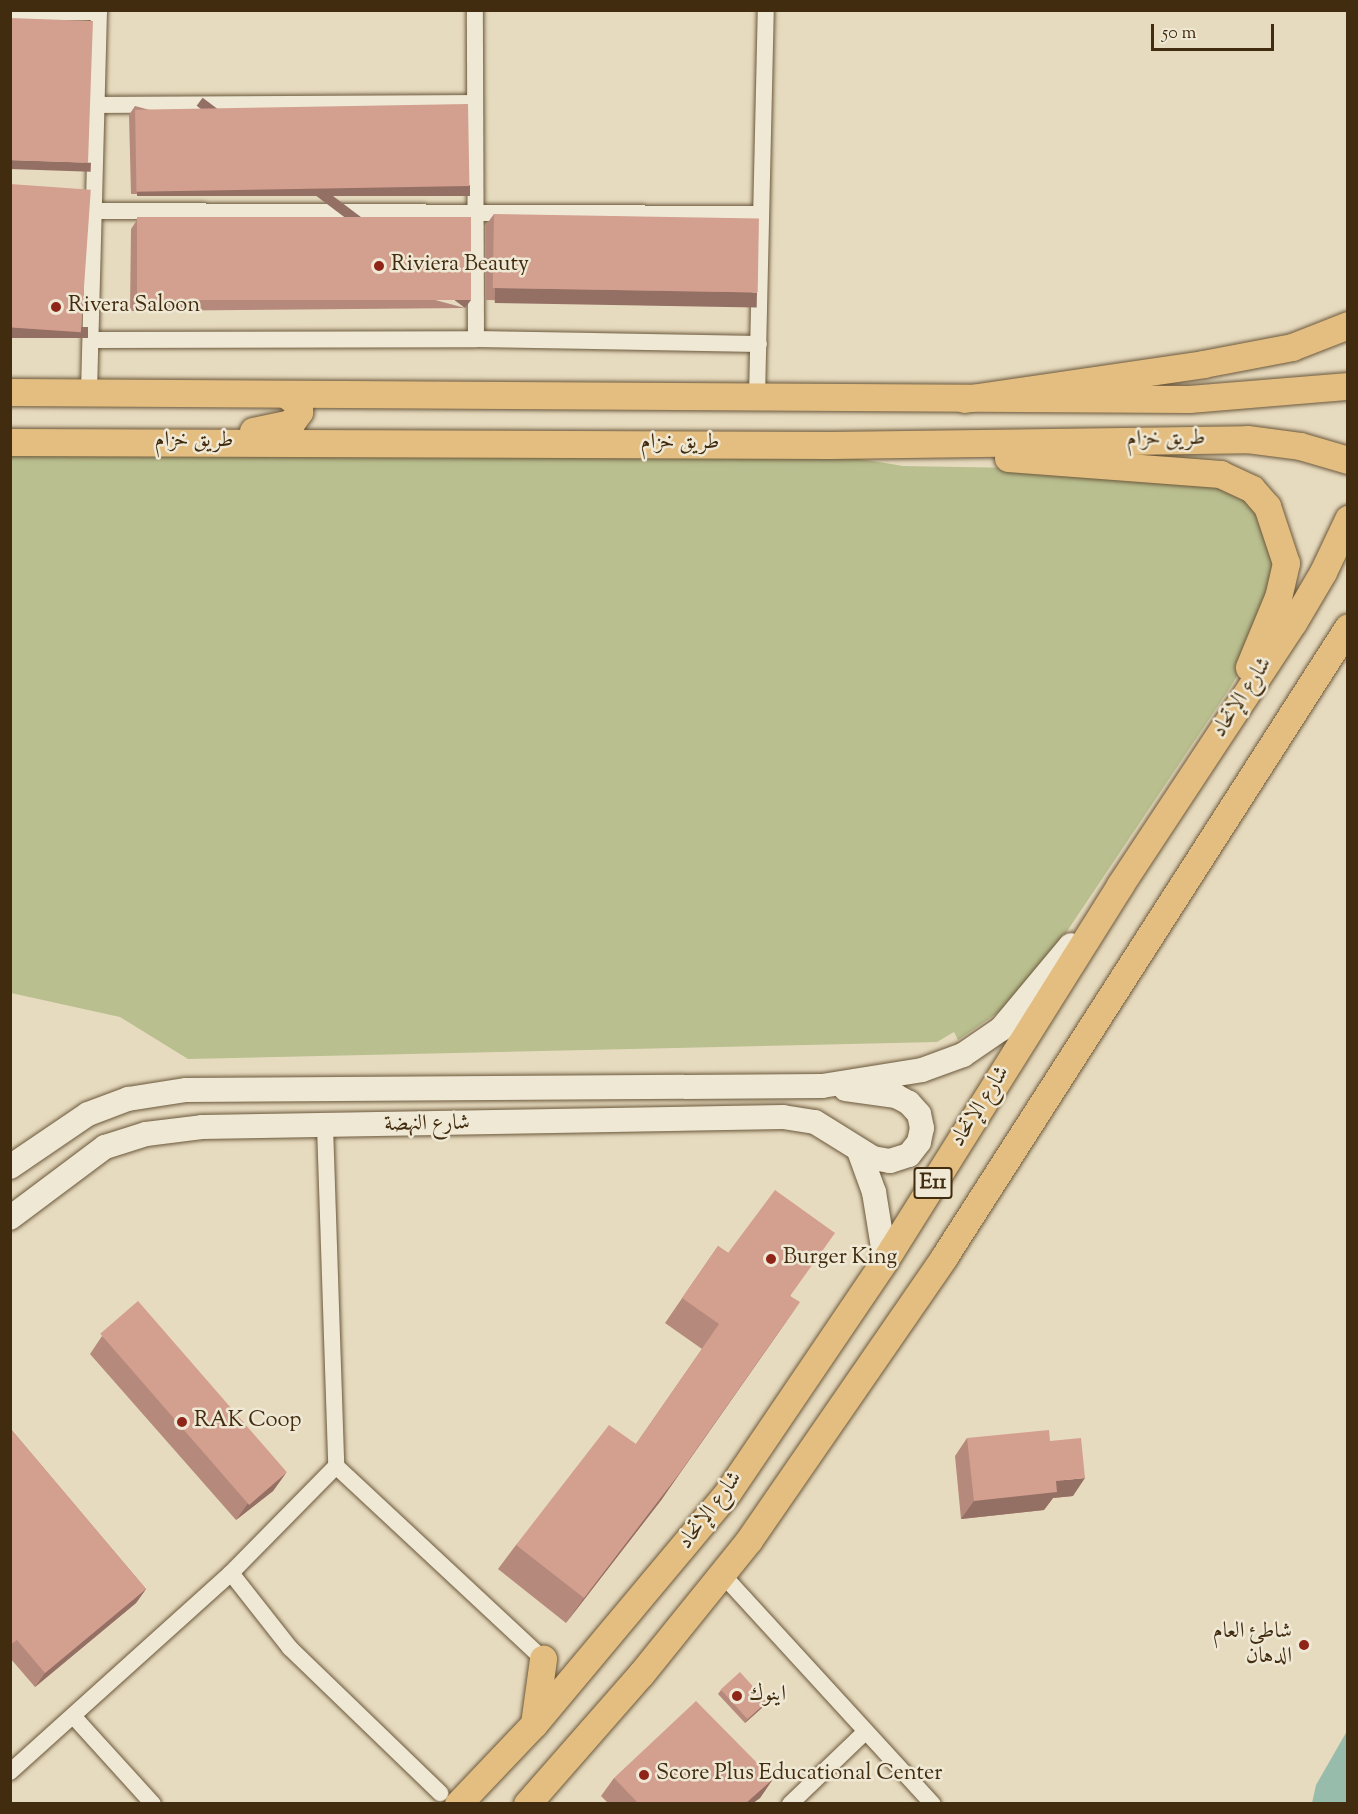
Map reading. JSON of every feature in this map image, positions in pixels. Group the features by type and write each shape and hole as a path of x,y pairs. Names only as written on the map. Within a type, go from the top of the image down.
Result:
{"main road":[{"path":"964,399 1203,364 1292,347 1347,325"},
{"name":"طريق خزام","path":"10,392 1189,399 1347,386"},
{"path":"193,442 291,423 299,412 299,404 285,394"},
{"name":"طريق خزام","path":"10,442 830,445 1247,439 1300,446 1347,460"},
{"path":"830,445 1220,474 1252,489 1267,506 1286,563 1278,597 1223,729"},
{"name":"شارع الإتحاد","path":"449,1798 534,1724 728,1492 885,1260 1120,885 1323,572 1347,519"},
{"name":"شارع الإتحاد","path":"527,1803 749,1540 944,1257 1347,627"},
{"path":"822,1086 922,1070 963,1055 1001,1029 1120,885"},
{"name":"شارع النهضة","path":"10,1167 88,1114 128,1099 186,1090 822,1086 896,1096 919,1114 922,1128 919,1142 909,1155 890,1161 859,1151 815,1122 783,1117 202,1127 146,1134 105,1147 10,1218"},
{"path":"859,1151 874,1192 885,1260"},
{"path":"534,1724 543,1659"}],"street":[{"path":"475,10 476,339"},
{"path":"758,398 766,10"},
{"path":"10,12 99,11 89,392"},
{"path":"97,105 474,103"},
{"path":"94,211 761,214"},
{"path":"91,340 476,339 759,344"},
{"path":"325,1126 336,1466 543,1659"},
{"path":"10,1772 75,1718 231,1573 336,1466"},
{"path":"231,1573 290,1648 449,1798"},
{"path":"722,1574 865,1732 933,1803"},
{"path":"75,1718 153,1803"},
{"path":"790,1803 865,1732"}],"shaded area":[{"path":"11,453 848,457 903,466 1204,471 1279,519 1278,608 1228,691 1025,994 958,1040 954,1032 937,1042 188,1059 120,1017 11,993"},
{"path":"1347,1731 1347,1803 1312,1803 1316,1785"}],"building":[{"path":"10,18 93,21 88,163 10,160"},
{"path":"468,104 469,186 136,192 135,110"},
{"path":"10,184 91,190 81,332 10,327"},
{"path":"494,214 759,219 758,293 493,288"},
{"path":"137,217 471,217 471,300 137,300"},
{"path":"775,1190 835,1233 790,1296 800,1302 679,1474 584,1598 516,1545 609,1425 636,1444 719,1324 682,1298 718,1246 728,1253"},
{"path":"138,1301 287,1472 249,1505 100,1334"},
{"path":"10,1428 146,1589 45,1673 17,1640 10,1645"},
{"path":"1049,1430 1050,1441 1081,1438 1085,1478 1056,1481 1057,1492 974,1501 967,1438"},
{"path":"740,1672 767,1702 747,1719 721,1689"},
{"path":"696,1701 773,1779 746,1803 638,1803 614,1778"}],"place":[{"name":"Riviera Beauty","path":"379,266"},
{"name":"Rivera Saloon","path":"56,307"},
{"name":"Burger King","path":"771,1259"},
{"name":"RAK Coop","path":"182,1422"},
{"name":"شاطئ العام الدهان","path":"1304,1645"},
{"name":"اينوك","path":"737,1696"},
{"name":"Score Plus Educational Center","path":"644,1775"}]}
